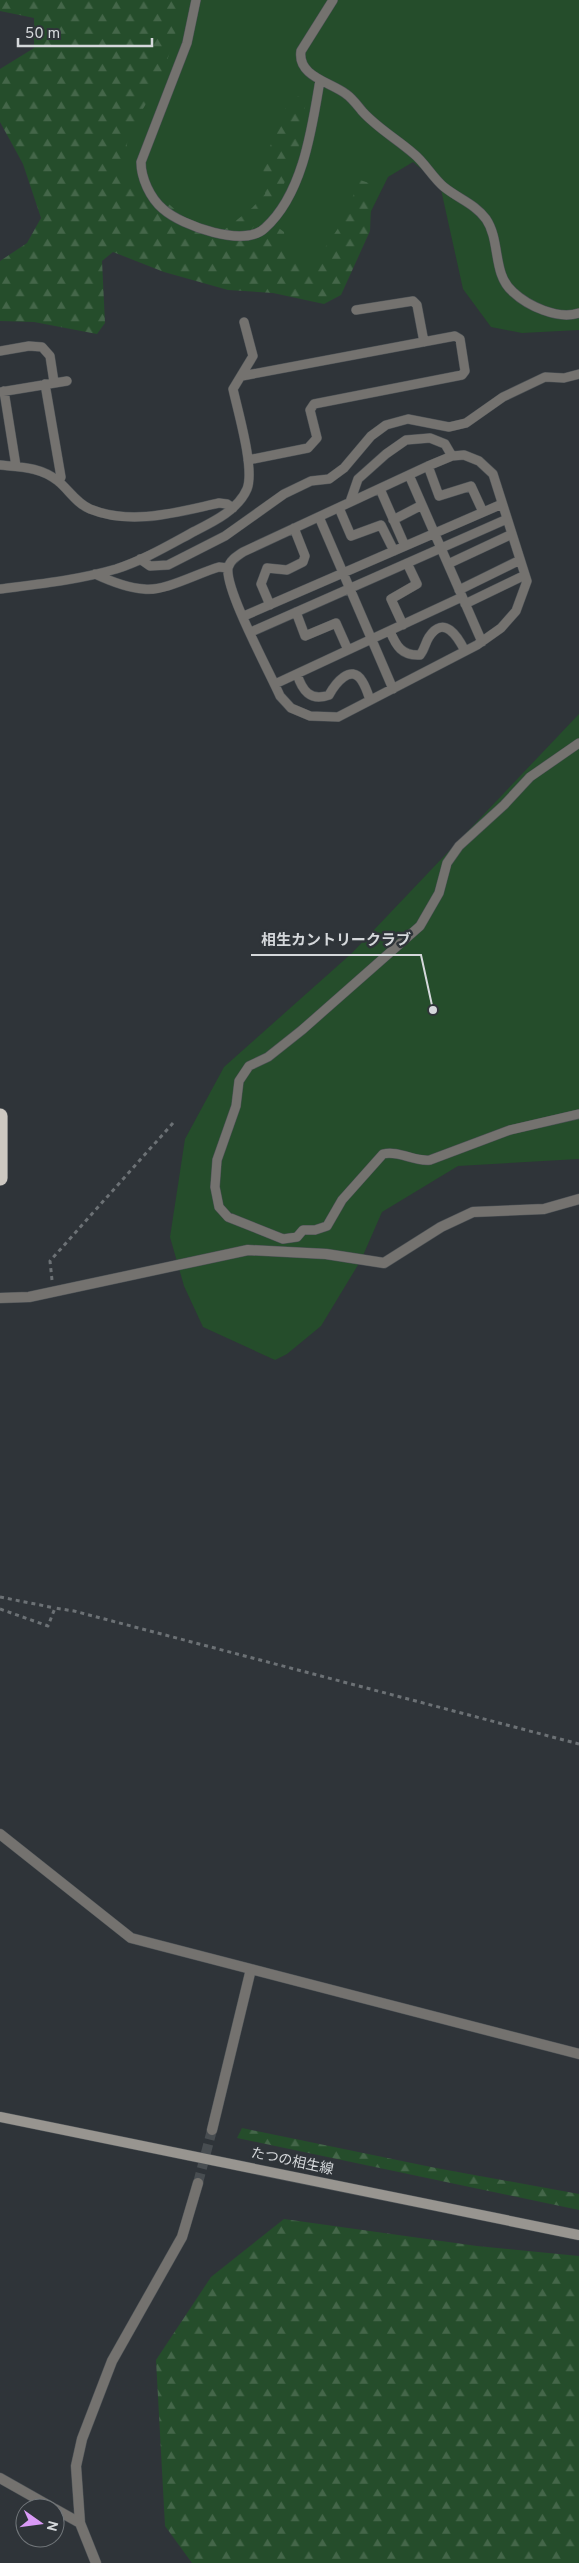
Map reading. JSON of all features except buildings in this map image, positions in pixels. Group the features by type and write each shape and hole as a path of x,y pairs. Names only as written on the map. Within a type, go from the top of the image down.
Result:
{"highway":[{"path":"0,1116 0,1178"}],"main road":[{"name":"たつの相生線","path":"0,2116 579,2235"}],"street":[{"path":"0,1298 13,1299 56,1291 248,1250 326,1254 384,1264 441,1226 472,1212 544,1209 579,1199"},
{"path":"0,1834 131,1938 579,2054"},
{"path":"212,2130 251,1969"},
{"path":"96,2563 80,2523 76,2466 82,2440 112,2361 182,2238 198,2183"},
{"path":"0,2478 35,2498"},
{"path":"65,2515 80,2523"}],"lane":[{"path":"196,0 184,51 141,162 141,174 148,187 161,208 170,214 204,229 227,235 244,237 256,235 266,228 289,196 305,157 320,80"},
{"path":"333,0 301,51 300,59 303,66 320,80 347,95 370,121 415,155 442,186 476,207 492,231 502,275 506,285 514,293 539,308 556,314 579,313"},
{"path":"356,310 413,300 417,305 424,342"},
{"path":"0,589 95,574 140,559 221,518 233,508 247,490 250,473 234,389 253,356 244,322"},
{"path":"242,376 455,336 460,339 465,370 462,375 314,404 310,410 317,438 314,443 308,448 248,460"},
{"path":"0,351 29,346 42,347 50,356 49,383 61,477 59,482"},
{"path":"140,559 150,566 168,565 225,536 284,494 311,481 329,479 344,468 371,436 386,425 408,419 449,427 466,423 503,397 545,377 564,378 579,374"},
{"path":"16,466 2,392 68,381"},
{"path":"350,502 358,479 386,454 406,440 430,438 445,444 452,456"},
{"path":"464,455 479,461 493,474 527,580 516,611 500,628 482,642 338,717 310,716 292,708 280,696 229,581 228,568 231,561 243,552 452,456 464,455"},
{"path":"0,465 43,471 59,482 74,499 90,509 120,516 151,517 218,503 227,504 233,508"},
{"path":"428,466 439,496 471,486 483,512"},
{"path":"409,475 482,642"},
{"path":"380,489 405,546"},
{"path":"244,616 502,504"},
{"path":"393,520 422,505"},
{"path":"339,508 351,536 381,525 394,551"},
{"path":"319,517 393,689"},
{"path":"251,632 507,519"},
{"path":"270,606 261,584 267,568 287,570 303,562 306,556 294,528"},
{"path":"448,564 512,534"},
{"path":"462,597 520,560"},
{"path":"403,625 392,599 417,584 407,563"},
{"path":"95,574 115,583 145,590 159,588 219,567 228,568"},
{"path":"275,684 462,597 525,575"},
{"path":"296,612 306,636 336,623 348,650"},
{"path":"390,631 398,649 406,654 420,654 431,634 437,629 448,628 456,634 465,651"},
{"path":"297,674 302,689 310,696 316,697 329,695 339,679 349,674 355,676 362,679 370,700"},
{"path":"579,743 530,777 504,805 459,846 447,863 440,893 420,926 302,1030 268,1057 249,1066 239,1082 236,1106 217,1160 215,1187 219,1207 228,1217 282,1239 297,1237 303,1230 315,1230 327,1226 342,1200 383,1154 390,1152 424,1161 430,1160 510,1130 579,1114"}],"path":[{"path":"56,1291 50,1276 50,1261 173,1123"},
{"path":"0,1597 74,1611 579,1744"},
{"path":"0,1609 48,1626 55,1608"}],"green space":[{"path":"0,0 178,0 181,16 162,77 128,134 124,177 139,195 162,198 197,229 219,234 252,208 265,194 263,166 283,111 298,96 306,100 299,148 281,191 252,229 256,236 276,226 284,232 285,246 304,260 316,261 341,224 360,180 372,184 370,231 341,295 324,304 273,293 228,290 164,272 113,252 102,261 105,323 97,334 34,322 0,321 0,261 27,243 41,218 23,164 0,122 0,69 34,48 34,18 0,11"},
{"path":"71,0 579,0 579,330 522,333 491,327 463,289 440,185 413,162 388,177 343,268 325,290 59,191"},
{"path":"579,714 579,1159 458,1166 382,1212 361,1260 321,1326 287,1354 275,1360 203,1327 184,1286 170,1237 185,1139 224,1067 352,953"},
{"path":"242,2128 436,2168 579,2194 579,2210 237,2138"},
{"path":"284,2219 477,2246 579,2256 579,2563 192,2563 165,2526 156,2360 211,2277"}],"tunnel":[{"path":"198,2183 212,2130"}],"place":[{"name":"相生カントリークラブ","path":"433,1010"}]}
